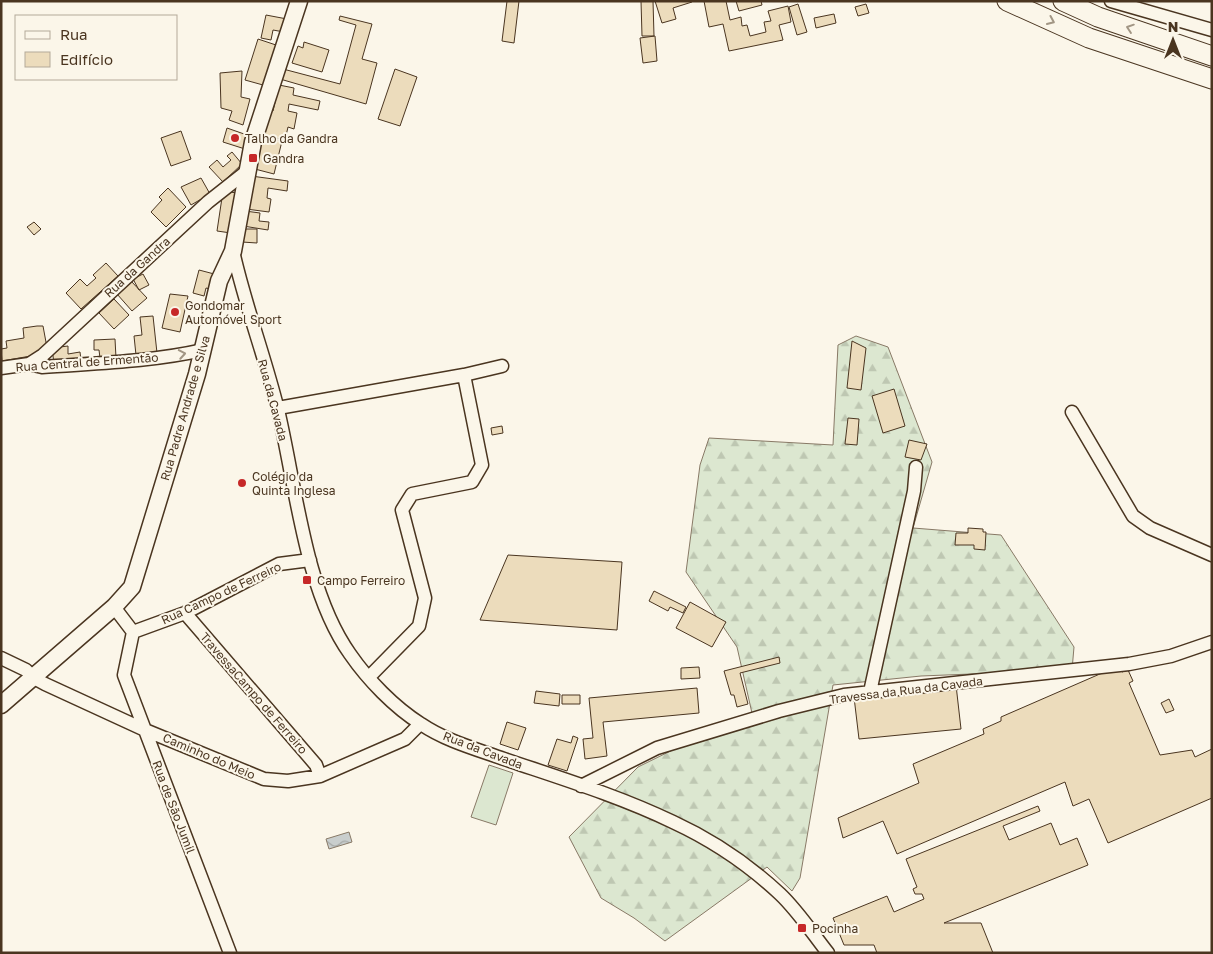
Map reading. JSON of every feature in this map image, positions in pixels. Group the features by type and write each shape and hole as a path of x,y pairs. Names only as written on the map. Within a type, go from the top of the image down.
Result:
{"highway":[{"path":"1007,1 1089,38 1207,78"},
{"path":"1063,1 1098,17 1210,56"}],"main road":[{"name":"Rua Padre Andrade e Silva","path":"1,705 114,607 132,587 203,350 219,281 233,252 246,172 253,142 298,1"}],"street":[{"path":"1111,1 1212,30"},
{"name":"Rua da Gandra","path":"29,364 43,355 201,208 246,172"},
{"name":"Rua da Cavada","path":"233,252 239,280 278,408 316,583 332,625 350,654 369,677 420,724 449,739 582,786 672,821 726,852 781,895 828,953"},
{"name":"Rua Central de Ermentão","path":"1,368 29,364 42,367 138,360 203,350"},
{"path":"278,408 464,375 502,366"},
{"path":"369,677 419,626 425,598 402,510 412,494 472,482 482,464 464,375"},
{"path":"1072,412 1133,516 1150,528 1212,555"},
{"path":"870,692 914,491 916,467"},
{"name":"Rua Campo de Ferreiro","path":"133,632 185,613 280,564 310,560"},
{"path":"114,607 133,632"},
{"name":"TravessaCampo de Ferreiro","path":"185,613 316,765 320,776"},
{"name":"Rua de São Jumil","path":"133,632 124,675 230,953"},
{"name":"Travessa da Rua da Cavada","path":"582,786 657,748 778,711 844,695 1129,664 1171,656 1212,642"},
{"name":"Caminho do Meio","path":"1,658 26,670 34,678 145,730 264,779 288,781 320,776 405,739 420,724"}],"green space":[{"path":"856,336 888,347 932,462 913,528 1001,535 1074,647 1072,670 921,676 833,685 800,878 792,891 767,867 665,941 634,918 601,898 569,837 638,767 703,735 754,722 737,647 686,572 700,465 709,438 833,445 838,345"},
{"path":"489,765 513,773 496,825 471,817"}],"water":[{"path":"349,832 352,842 329,849 326,839"}],"building":[{"path":"507,1 519,1 514,43 502,41"},
{"path":"641,1 653,1 654,36 642,36"},
{"path":"655,1 692,2 673,8 676,19 662,23"},
{"path":"704,1 726,1 730,20 741,17 742,26 747,25 750,36 766,32 764,22 771,21 768,11 788,6 791,22 779,25 783,40 729,51 723,24 709,27"},
{"path":"736,1 761,1 762,5 739,11"},
{"path":"798,4 807,32 797,35 789,7"},
{"path":"866,4 869,13 858,16 855,7"},
{"path":"834,14 836,23 816,28 814,18"},
{"path":"266,15 287,19 284,32 273,30 271,40 261,38"},
{"path":"340,16 372,24 362,59 377,63 366,104 280,79 283,69 340,84 356,25 339,20"},
{"path":"655,36 657,61 643,63 640,38"},
{"path":"258,39 276,45 263,85 245,80"},
{"path":"304,42 329,50 322,72 292,63 298,46 303,48"},
{"path":"395,69 417,77 400,126 378,119"},
{"path":"242,71 241,97 250,99 243,125 229,120 232,111 221,108 220,73"},
{"path":"279,85 294,88 293,95 320,101 318,110 289,104 288,111 297,113 294,129 288,127 285,140 263,135 268,110 273,111"},
{"name":"Talho da Gandra","path":"227,128 247,135 245,149 223,142"},
{"path":"181,131 191,159 171,166 161,138"},
{"path":"259,135 282,141 274,174 251,168"},
{"path":"232,152 242,164 223,182 209,167 217,160 223,167 231,160 227,156"},
{"path":"251,176 288,181 287,191 268,188 267,198 271,199 269,212 246,209"},
{"path":"201,178 210,194 191,205 181,187"},
{"path":"168,188 186,207 166,227 151,212 162,200 159,197"},
{"path":"223,191 237,193 231,233 217,231"},
{"path":"245,211 260,213 259,221 269,222 268,230 243,226"},
{"path":"34,222 41,229 34,235 27,227"},
{"path":"242,229 257,229 257,243 242,242"},
{"path":"106,263 118,276 81,309 66,293 80,279 87,286 96,278 93,275"},
{"path":"199,270 218,275 214,290 206,288 204,296 193,293"},
{"path":"143,274 149,285 139,290 133,279"},
{"path":"131,281 147,298 132,311 117,294"},
{"name":"Gondomar Automóvel Sport","path":"170,294 188,296 180,332 162,328"},
{"path":"114,299 129,315 114,329 99,313"},
{"path":"153,316 157,353 136,355 134,336 142,335 140,317"},
{"path":"43,326 48,353 2,361 1,349 7,348 6,341 24,338 23,328"},
{"path":"115,339 116,358 100,358 99,350 94,350 94,340"},
{"path":"852,341 866,348 861,390 847,388"},
{"path":"68,346 68,354 80,352 81,360 54,364 52,348"},
{"path":"894,389 905,426 883,433 872,396"},
{"path":"848,418 859,419 857,445 845,444"},
{"path":"502,426 503,433 492,435 491,428"},
{"path":"909,440 927,444 921,460 905,457"},
{"path":"968,528 983,529 983,532 986,532 985,550 974,549 974,545 955,545 956,533 968,533"},
{"path":"508,555 622,562 617,630 480,620"},
{"path":"654,591 686,607 683,613 670,607 668,611 649,601"},
{"path":"690,602 726,622 712,647 676,628"},
{"path":"779,657 780,663 740,673 748,704 737,707 734,695 731,695 724,671"},
{"path":"699,667 700,678 681,679 681,668"},
{"path":"1121,669 1122,672 1128,670 1133,681 1129,683 1160,755 1192,750 1195,757 1212,749 1212,798 1108,843 1089,799 1073,806 1065,782 897,854 883,821 843,838 838,818 919,783 913,764 984,734 983,729 1001,721 1001,717 1109,670"},
{"path":"956,685 961,729 859,739 854,697"},
{"path":"697,688 699,713 603,722 607,756 585,759 583,739 593,738 589,698"},
{"path":"536,691 560,694 559,706 534,703"},
{"path":"562,695 580,695 580,704 562,704"},
{"path":"1169,699 1174,710 1166,713 1161,703"},
{"path":"507,722 526,728 518,750 500,744"},
{"path":"573,736 578,738 567,771 548,765 557,739 571,743"},
{"path":"1038,806 1040,811 1003,826 1009,840 1051,823 1060,845 1077,838 1088,865 944,923 981,923 993,953 877,953 874,945 844,945 833,918 887,896 894,912 924,899 922,894 915,894 913,889 917,887 906,859"}],"place":[{"name":"Talho da Gandra","path":"235,138"},
{"name":"Gandra","path":"253,158"},
{"name":"Gondomar Automóvel Sport","path":"175,312"},
{"name":"Colégio da Quinta Inglesa","path":"242,483"},
{"name":"Campo Ferreiro","path":"307,580"},
{"name":"Pocinha","path":"802,928"}]}
